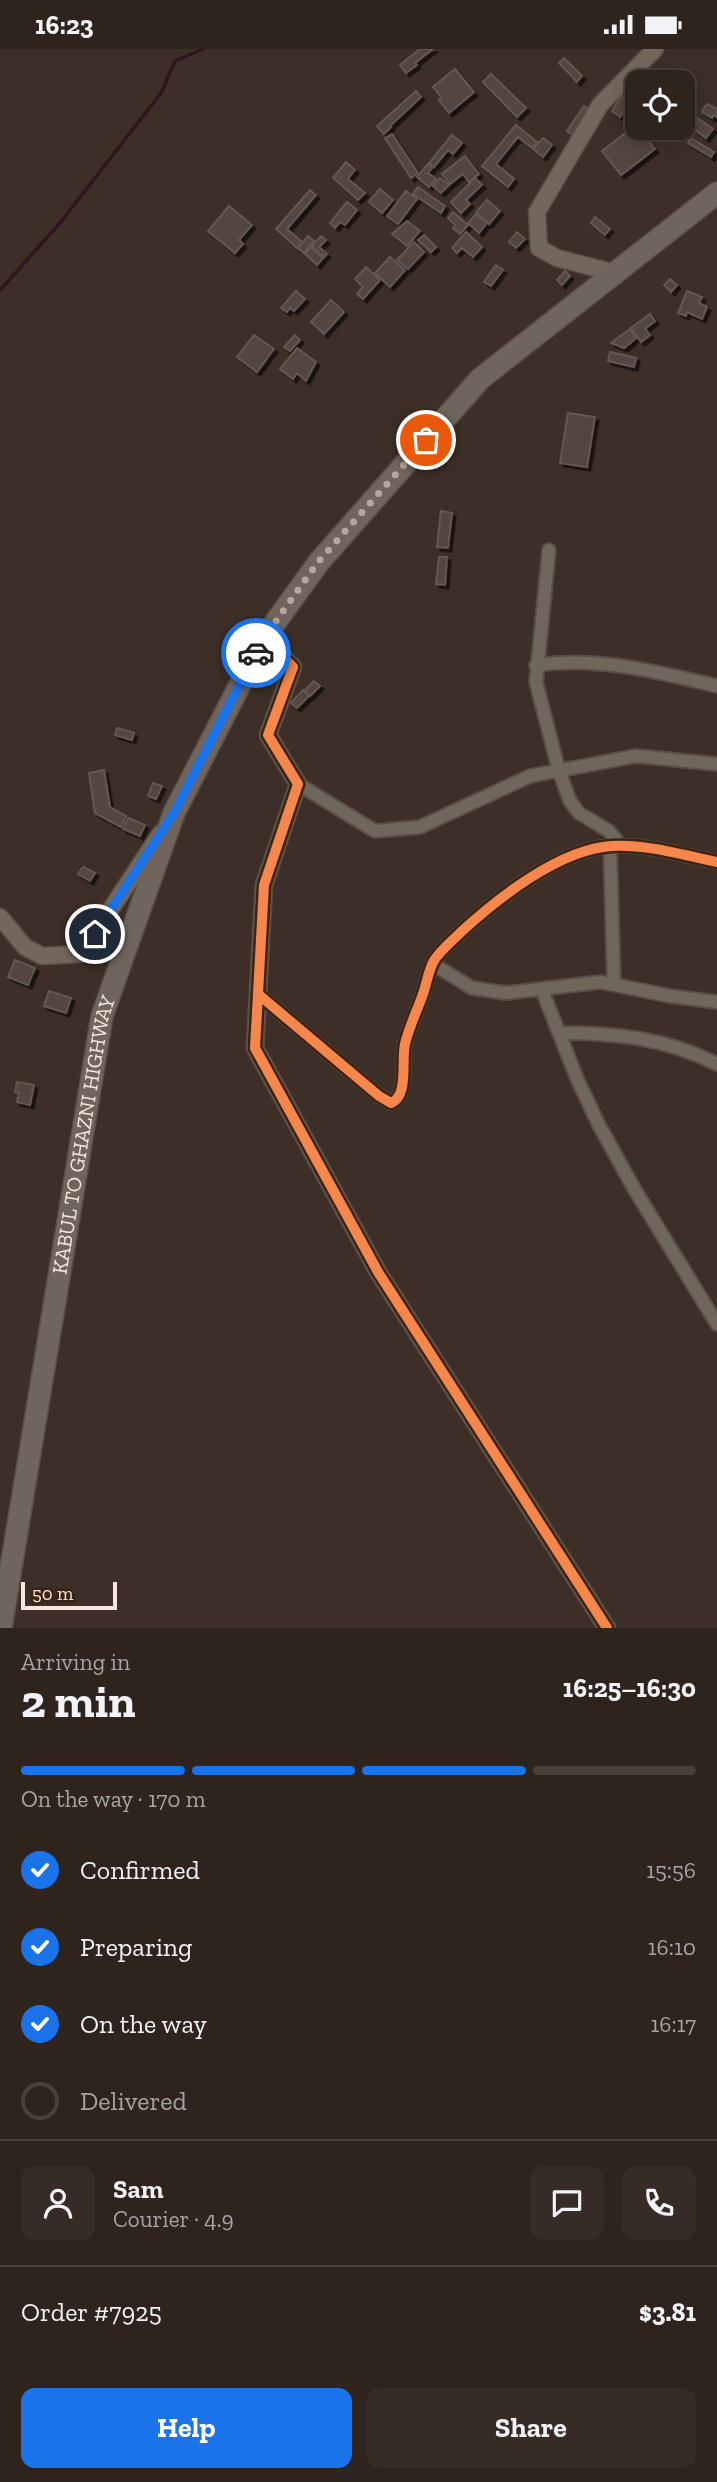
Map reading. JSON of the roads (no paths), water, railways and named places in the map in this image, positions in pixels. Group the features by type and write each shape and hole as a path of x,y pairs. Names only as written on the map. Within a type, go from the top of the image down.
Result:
{"highway":[{"name":"KABUL TO GHAZNI HIGHWAY","path":"1,1628 102,1016 174,813 264,638 318,562 480,379 717,193"}],"street":[{"path":"615,273 557,258 539,247 537,212 600,105 656,49"},
{"path":"549,550 536,682 559,771 574,808 608,831 615,846 614,984"},
{"path":"264,638 293,667 268,735 298,784 375,831 420,827 530,776 636,756 717,764"},
{"path":"536,665 597,662 717,686"},
{"path":"298,784 264,885 255,1048 378,1272 607,1628"},
{"path":"0,918 25,947 42,957 81,954 174,813"},
{"path":"258,994 379,1096 391,1103 401,1095 404,1046 433,964 447,946 474,921 527,880 589,850 615,846 717,862"},
{"path":"433,964 472,988 506,993 601,982 717,1002"},
{"path":"542,990 578,1081 600,1127 636,1192 717,1324"},
{"path":"559,1033 641,1037 676,1045 717,1064"}],"waterway":[{"path":"0,290 60,223 161,93 175,61 203,49"}]}
